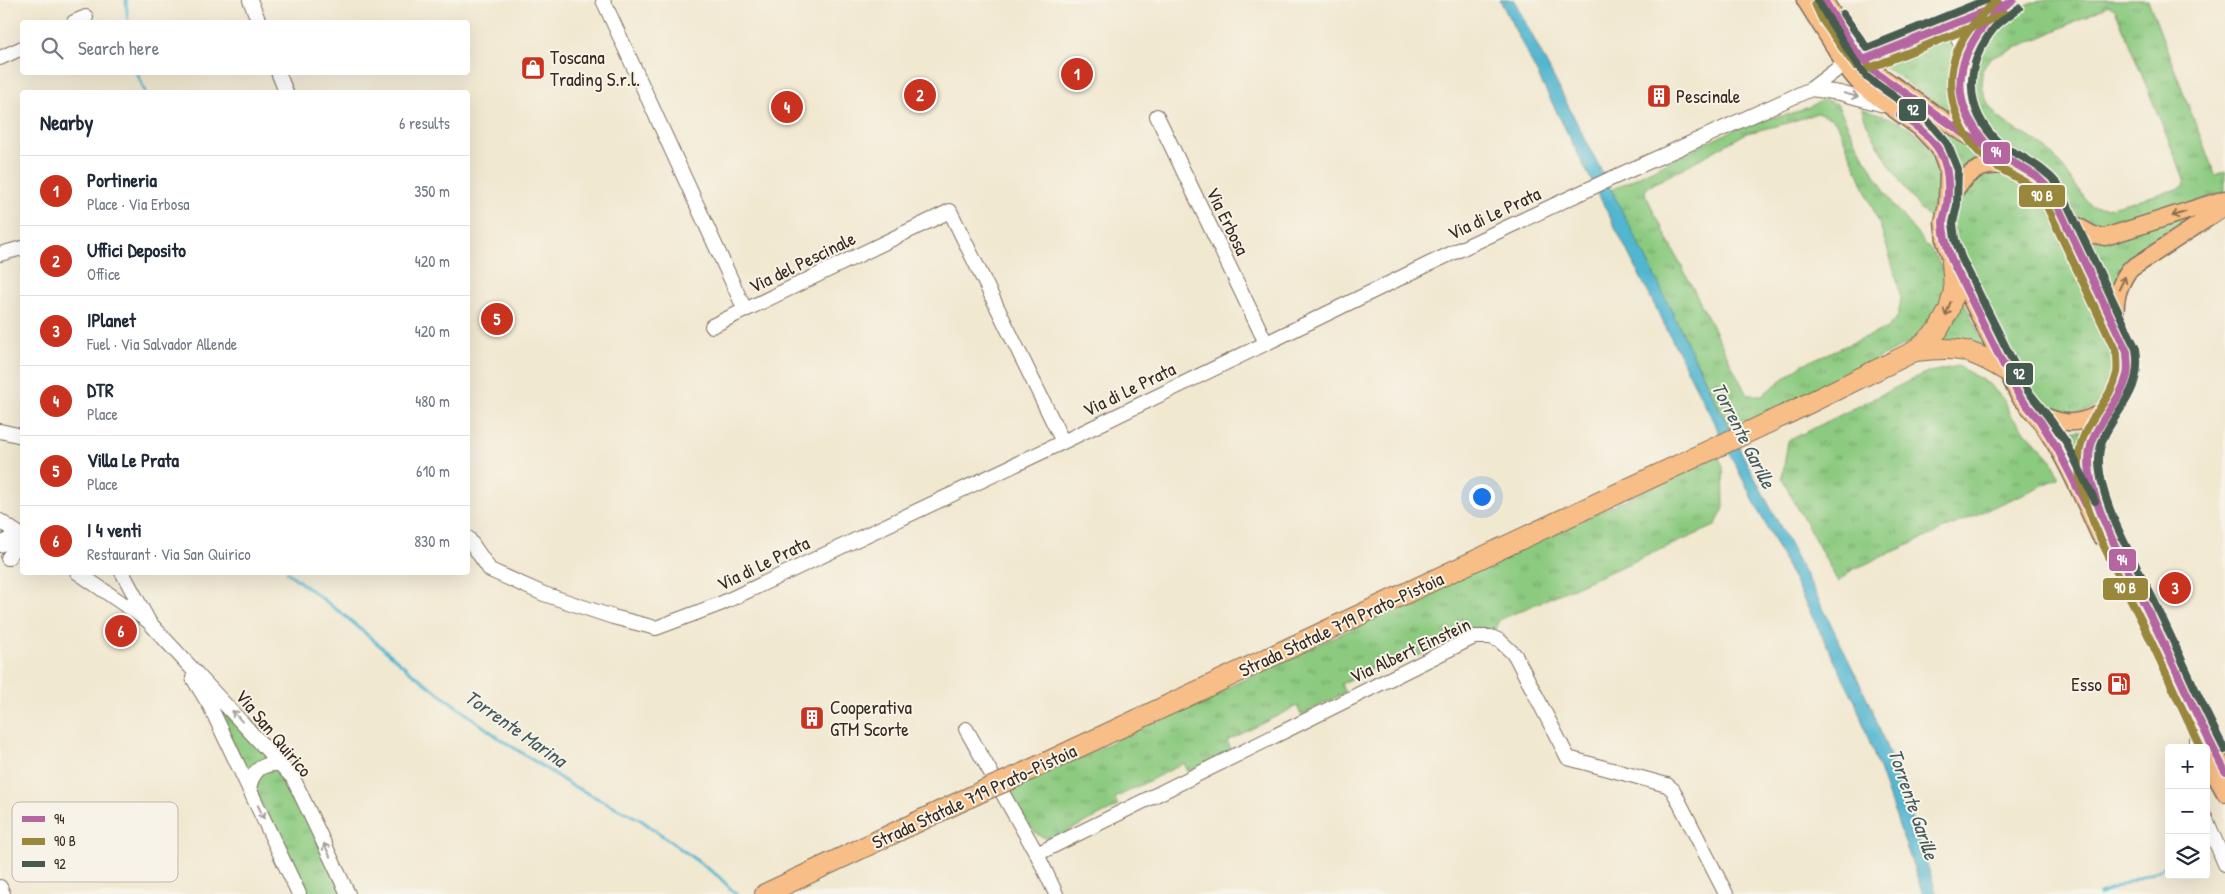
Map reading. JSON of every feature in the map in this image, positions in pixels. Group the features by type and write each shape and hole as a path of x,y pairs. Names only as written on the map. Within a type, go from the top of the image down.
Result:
{"highway":[{"path":"1915,350 1938,330 1949,310 1954,290 1952,261"},
{"path":"1915,350 1947,347 1966,351 1975,353 2005,370"},
{"name":"Strada Statale 719 Prato-Pistoia","path":"765,894 1790,412 1915,350"}],"main road":[{"path":"1805,0 1844,64 1861,85 1920,128 1939,148 1948,172 1947,204 1943,222 1945,241 1952,261 2019,396 2034,412 2066,461 2198,744"},
{"path":"1824,0 1832,16 1863,60 1882,77 1993,152 2036,176 2050,190 2127,352 2127,373 2121,391 2096,428 2090,443 2089,461 2092,487 2117,546 2190,702 2225,771"},
{"path":"1947,204 1956,186 1969,174 1984,166 2000,164 2020,168"},
{"path":"2064,219 2093,235 2105,236 2225,199"},
{"path":"2118,330 2115,310 2116,296 2121,281 2129,270 2225,207"},
{"path":"2034,412 2058,422 2075,423 2090,420 2109,408"},
{"path":"2210,765 2225,793"}],"street":[{"path":"250,0 257,20"},
{"name":"Via del Pescinale","path":"603,0 745,310 950,211 1063,442"},
{"path":"1863,60 1945,29 2011,1"},
{"path":"1963,62 1977,33 1989,19 2011,1"},
{"path":"1945,29 1951,31 1961,42 1963,62 1960,84 1965,108 1971,124 1993,152"},
{"path":"0,58 20,49"},
{"name":"Via di Le Prata","path":"470,541 490,570 544,594 614,617 656,628 714,608 1608,180 1811,89 1844,64"},
{"path":"279,75 285,90"},
{"path":"1811,89 1848,95 1889,107"},
{"name":"Via Erbosa","path":"1157,116 1266,343"},
{"path":"0,254 20,249"},
{"path":"712,326 745,310"},
{"path":"0,431 20,436"},
{"path":"0,521 20,535"},
{"path":"0,545 20,535"},
{"path":"4,559 18,544 20,535"},
{"path":"4,559 20,558"},
{"name":"Via San Quirico","path":"81,575 148,621 293,778 348,894"},
{"path":"124,575 148,621"},
{"name":"Via Albert Einstein","path":"1037,854 1474,637 1484,636 1500,641 1515,654 1568,758 1667,785 1673,790 1726,894"},
{"name":"Via San Quirico","path":"182,660 210,706 299,894"},
{"path":"966,729 1037,854 1056,894"},
{"path":"250,788 251,779 255,772 269,763 279,764"},
{"path":"2210,828 2225,864"},
{"path":"0,886 4,894"}],"green space":[{"path":"2041,0 2148,0 2215,175 2225,171 2225,192 2105,232 2075,219 2054,180 1986,128 1972,104 1970,91 1969,77 1976,50 1991,27 2002,18","holes":["2108,6 2115,9 2185,181 2184,186 2178,189 2107,208 2091,206 2051,153 1999,117 1985,97 1982,71 1991,58"]},
{"path":"1942,34 1955,42 1958,52 1953,81 1956,117 1879,63"},
{"path":"1845,48 1856,64 1869,76 1985,156 1984,158 1972,162 1955,172 1948,149 1937,131 1870,82 1858,71"},
{"path":"1825,100 1837,104 1861,151 1893,205 1937,258 1945,272 1947,287 1940,313 1915,340 1731,431 1611,190 1752,121 1792,114","holes":["1817,113 1833,119 1839,127 1881,228 1901,299 1898,316 1887,328 1803,364 1762,395 1747,395 1645,191 1648,187 1747,133 1788,123"]},
{"path":"1862,109 1900,123 1923,139 1931,149 1938,161 1941,174 1932,220 1915,202 1892,168 1871,132"},
{"path":"1996,173 2021,178 2042,193 2114,343 2118,372 2114,385 2099,404 2081,413 2061,414 2052,411 2042,407 2029,395 2015,372 1954,241 1952,217 1960,197 1966,188 1975,182 1985,176"},
{"path":"2219,205 2111,290 2109,291 2083,236"},
{"path":"1960,293 1987,350 1934,341"},
{"path":"1958,366 1989,384 2003,399 2011,416 2052,460 2059,478 1852,570 1838,582 1782,479 1788,441 1925,373"},
{"path":"2087,430 2081,459 2080,459 2067,432"},
{"path":"1718,456 1723,466 1724,508 1715,526 1499,620 1495,630 1474,628 1415,657 1411,649 1341,684 1345,693 1301,715 1297,706 1227,741 1231,750 1188,772 1184,763 1115,798 1118,806 1054,838 1042,837 1035,832 1008,791"},
{"path":"216,703 271,760 247,775"},
{"path":"276,769 286,775 343,894 304,894 256,791 259,774"}],"water":[{"path":"1500,0 1514,0 1646,258 1723,417 1825,612 1868,700 1892,761 1894,772 1902,790 1937,894 1923,894 1855,701"}],"waterway":[{"name":"Torrente Marina","path":"126,0 128,20"},
{"name":"Torrente Marina","path":"138,75 144,90"},
{"name":"Torrente Marina","path":"291,575 345,616 412,673 499,738 569,784 641,820 718,876 736,894"},
{"path":"2100,894 2165,867"}],"transit line":[{"name":"92","path":"1817,0 1858,66 1868,78 1927,120 1947,143 1958,170 1957,205 1953,223 1955,239 1961,257 2027,390 2066,442 2095,501"},
{"name":"94","path":"1824,0 1854,49 1875,72 1963,133 2036,176 2050,190 2127,352 2128,372 2123,386 2099,426 2090,448 2089,460 2095,497 2111,537 2225,771"},
{"name":"92","path":"1843,14 1867,48 1986,0"},
{"path":"1997,0 1974,24 1958,49 1951,77 1955,110 1967,136 1980,153 1999,168 2029,185 2042,196 2117,354 2117,371 2113,384 2084,434 2079,459 2080,477 2100,538 2199,744"},
{"name":"94","path":"1990,149 1973,126 1965,110 1961,94 1961,77 1964,62 1978,33 1988,21 2013,0"},
{"path":"1815,4 1823,21 1855,66"},
{"name":"94","path":"1863,60 2001,5"},
{"name":"92","path":"2019,8 1995,27 1977,56 1973,71 1974,101 1979,116 1987,130 1999,143 2040,168 2058,185 2136,349 2137,367 2134,383 2128,397 2106,433 2101,446 2099,461 2101,478 2112,516 2225,750"},
{"path":"1867,69 2005,14"},
{"name":"94","path":"1900,115 1924,133 1940,151 1945,162 1948,188 1943,228 1952,261 2019,396 2040,421 2057,448 2086,505"}],"place":[{"name":"Toscana Trading S.r.l.","path":"533,68"},
{"name":"Portineria","path":"1077,74"},
{"name":"Uffici Deposito","path":"920,95"},
{"name":"Pescinale","path":"1659,96"},
{"name":"DTR","path":"787,107"},
{"name":"Villa Le Prata","path":"497,319"},
{"name":"IPlanet","path":"2175,588"},
{"name":"I 4 venti","path":"121,631"},
{"name":"Esso","path":"2119,684"},
{"name":"Cooperativa GTM Scorte","path":"812,718"}],"water label":[{"name":"Torrente Garille","path":"1744,435"},
{"name":"Torrente Garille","path":"1914,804"}]}
